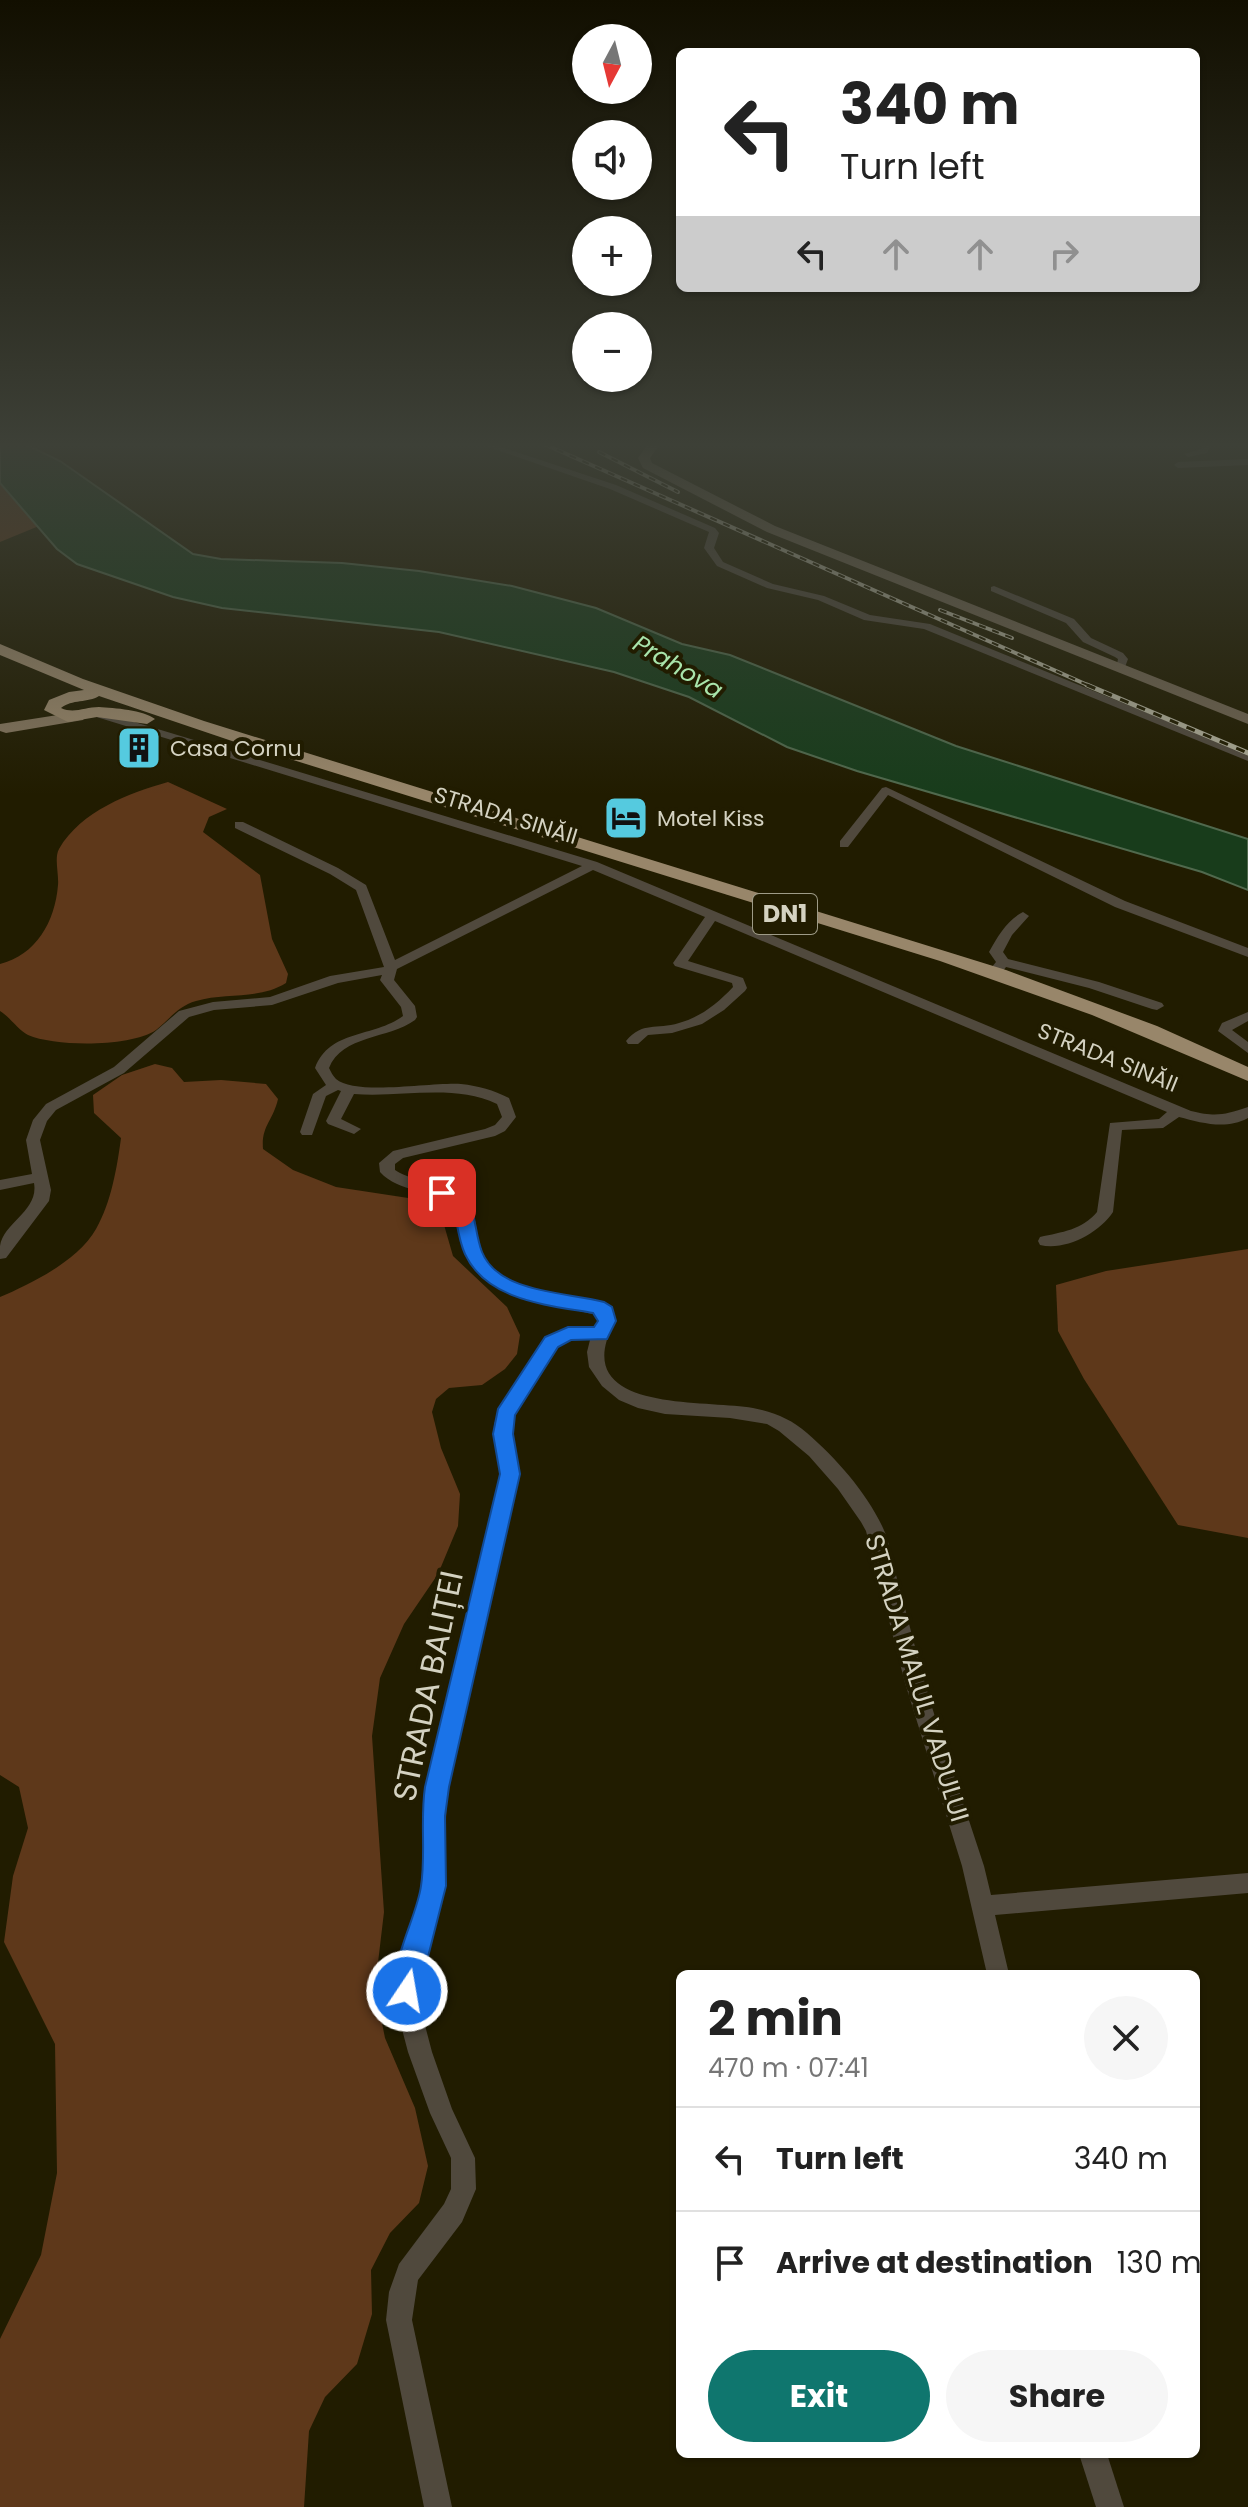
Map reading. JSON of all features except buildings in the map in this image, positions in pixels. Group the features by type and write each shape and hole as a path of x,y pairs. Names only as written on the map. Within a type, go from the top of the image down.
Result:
{"highway":[{"name":"DN1","path":"0,651 93,708 264,745"},
{"name":"DN1","path":"0,651 85,685 264,745 998,968 1104,1010 1248,1075"},
{"name":"DN1","path":"0,660 46,683 55,704"},
{"name":"DN1","path":"93,708 61,716 52,710 55,704 75,695 93,708 150,720 743,901 1016,989 1142,1035 1248,1090"},
{"path":"1178,1042 1248,1067"}],"main road":[{"path":"3,729 33,718 55,704"},
{"path":"3,729 93,708"}],"street":[{"path":"719,561 770,586 821,598 868,618 926,626 1248,758"},
{"path":"852,561 1248,719"},
{"path":"994,589 1070,621 1087,640 1119,655 1123,659 1120,667"},
{"name":"STRADA SINĂII","path":"93,708 593,865 1178,1110 1223,1123 1239,1119 1248,1112"},
{"path":"844,844 886,790 1120,904 1248,953"},
{"path":"239,825 362,888 390,969 387,980 408,1006 410,1017 399,1026 329,1052 322,1068 323,1075 342,1089"},
{"path":"0,1254 41,1201 41,1177 34,1156 33,1140 44,1114 62,1100 119,1070 184,1014 213,1006 272,1001 335,979 390,969 593,865"},
{"path":"633,1041 644,1031 670,1031 704,1020 727,1003 740,988 738,981 680,963 713,914"},
{"path":"1023,916 998,944 998,968 1094,985 1157,1006"},
{"path":"1248,1016 1227,1026 1225,1031 1248,1049"},
{"name":"STRADA MALUL VADULUI","path":"342,1089 468,1087 488,1091 504,1101 509,1117 500,1128 398,1154 387,1163 388,1172 407,1183 457,1197 465,1209 472,1250 488,1272 519,1292 598,1307 607,1316 594,1352 595,1361 617,1391 654,1405 773,1420 799,1435 865,1511 875,1530 915,1683 973,1866 997,1970"},
{"path":"342,1089 333,1121 354,1129"},
{"path":"307,1132 320,1094 342,1089"},
{"path":"1046,1241 1087,1230 1101,1219 1105,1212 1115,1126 1163,1123 1178,1110"},
{"path":"0,1185 41,1177"},
{"name":"STRADA BALIȚEI","path":"438,2507 399,2320 399,2303 411,2267 453,2216 464,2193 466,2172 462,2153 443,2115 414,2031 407,1991 409,1972 434,1886 433,1816 437,1787 510,1474 503,1434 505,1414 552,1342 568,1334 600,1334"},
{"path":"982,1906 1248,1883"},
{"path":"1094,2458 1110,2507"}],"shaded area":[{"path":"168,782 227,809 209,817 203,832 260,875 272,939 288,974 286,983 265,992 207,998 190,1003 156,1030 129,1040 74,1043 28,1035 0,1011 0,964 24,953 48,924 56,899 59,849 80,824 107,805"},
{"path":"155,1064 172,1068 184,1082 221,1080 266,1084 278,1099 264,1135 263,1149 293,1170 336,1187 428,1201 440,1211 453,1256 507,1307 520,1335 517,1354 505,1369 482,1385 449,1388 436,1399 432,1412 441,1448 460,1494 458,1526 438,1574 404,1624 380,1678 372,1736 384,1912 375,1988 385,2038 415,2108 428,2166 419,2203 390,2233 371,2270 372,2314 357,2364 325,2397 309,2431 304,2507 0,2507 0,2339 41,2255 57,2173 55,2044 4,1942 13,1876 28,1828 19,1787 0,1775 0,1297 40,1278 66,1261 96,1229 109,1197 121,1138 94,1113 93,1095 122,1075"},
{"path":"1248,1249 1248,1538 1178,1525 1084,1379 1058,1331 1056,1285 1106,1271"}],"water":[{"name":"Prahova","path":"73,561 342,563 512,586 596,608 682,644 730,655 956,746 1248,839 1248,890 1202,872 857,771 787,747 689,697 614,672 439,632 222,608 173,597"}],"railway":[{"path":"808,561 1092,687"},
{"path":"940,610 1012,638"},
{"path":"1087,685 1248,753"}],"place":[{"name":"Casa Cornu","path":"139,748"},
{"name":"Motel Kiss","path":"626,818"}],"route":[{"path":"407,1991 409,1972 434,1886 433,1816 437,1787 510,1474 503,1434 505,1414 552,1342 568,1334 600,1334 607,1321 605,1312 598,1307 537,1297 501,1283 478,1261 472,1250 461,1202 457,1197 442,1193"}]}
